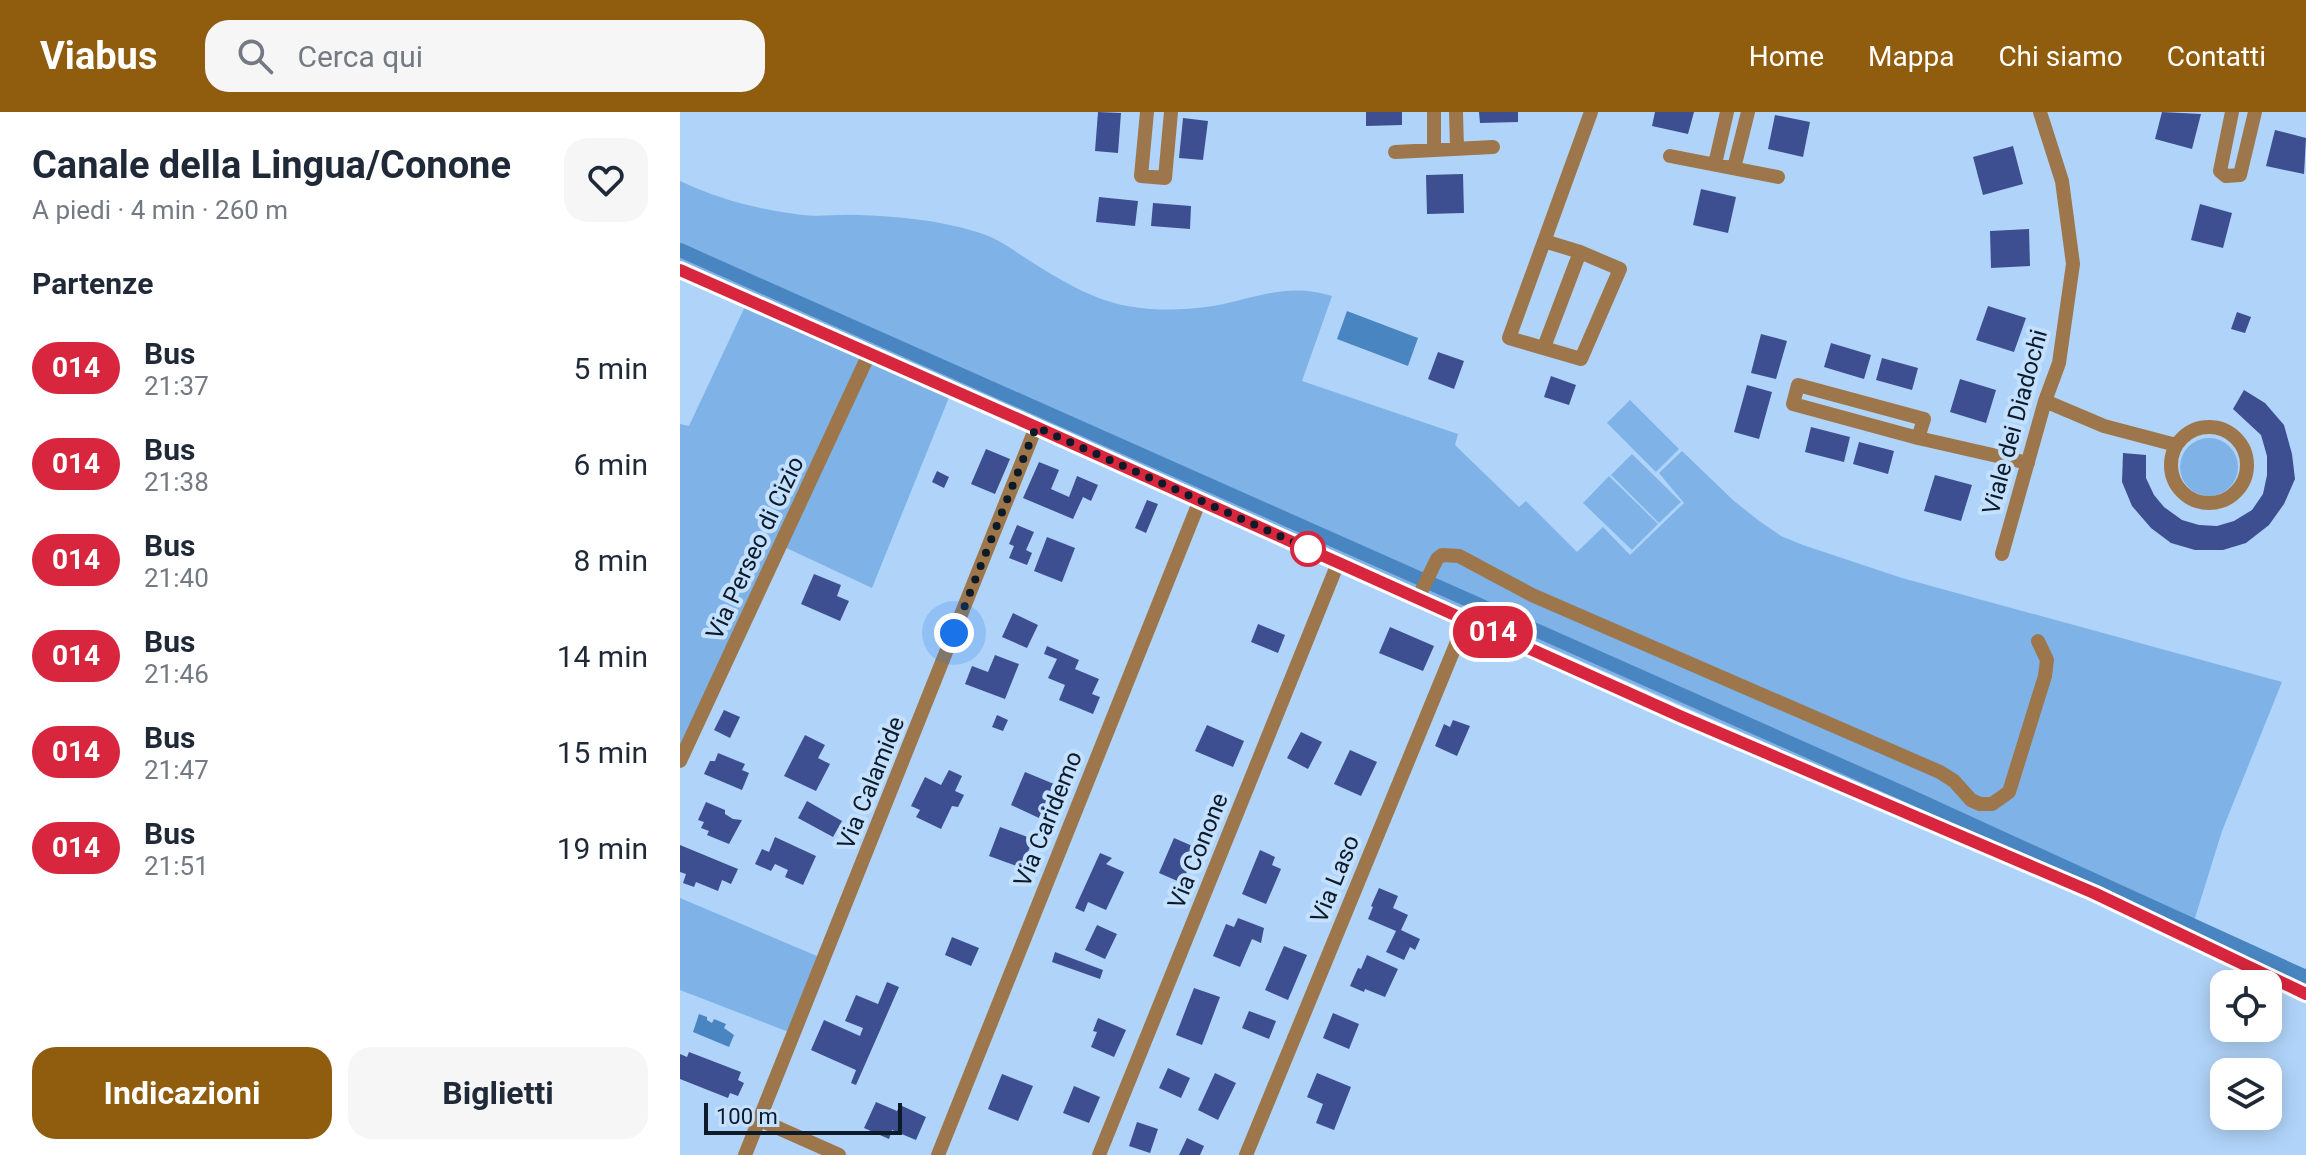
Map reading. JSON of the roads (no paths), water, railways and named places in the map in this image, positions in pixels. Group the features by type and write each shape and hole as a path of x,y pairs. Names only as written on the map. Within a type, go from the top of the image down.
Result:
{"street":[{"path":"1147,112 1141,176 1165,178 1171,112"},
{"path":"1434,112 1434,149"},
{"path":"1456,112 1457,148"},
{"path":"1544,241 1620,269 1581,359 1509,338 1544,241 1591,112"},
{"path":"1715,164 1727,112"},
{"path":"1734,168 1748,112"},
{"name":"Viale dei Diadochi","path":"2002,554 2045,401 2059,363 2073,264 2062,181 2040,112"},
{"path":"2232,112 2220,171 2226,176 2240,175 2255,112"},
{"path":"1395,152 1493,147"},
{"path":"1670,156 1778,177"},
{"path":"1544,347 1580,252"},
{"path":"680,270 1338,563 1420,593 1466,620 1696,723 2094,893 2306,994"},
{"name":"Via Perseo di Cizio","path":"680,761 869,354"},
{"path":"1918,438 1924,419 1798,385 1793,404 1918,438 2028,463"},
{"path":"2045,401 2104,426 2176,445"},
{"name":"Via Calamide","path":"745,1155 1036,427"},
{"path":"2202,428 2225,431 2237,439 2245,450 2248,466 2244,482 2234,495 2223,501 2208,504 2194,501 2181,492 2174,481 2171,465 2176,445 2189,433 2202,428"},
{"name":"Via Caridemo","path":"938,1155 1200,500"},
{"path":"1420,593 1432,567 1442,555 1459,556 1532,595 1940,772 1954,781 1971,800 1980,804 1992,804 2009,792 2045,676 2047,660 2038,641"},
{"name":"Via Conone","path":"1099,1155 1338,563"},
{"name":"Via Laso","path":"1246,1155 1466,620"},
{"path":"760,1120 839,1155"}],"waterway":[{"path":"680,250 1905,794 2306,977"}]}
